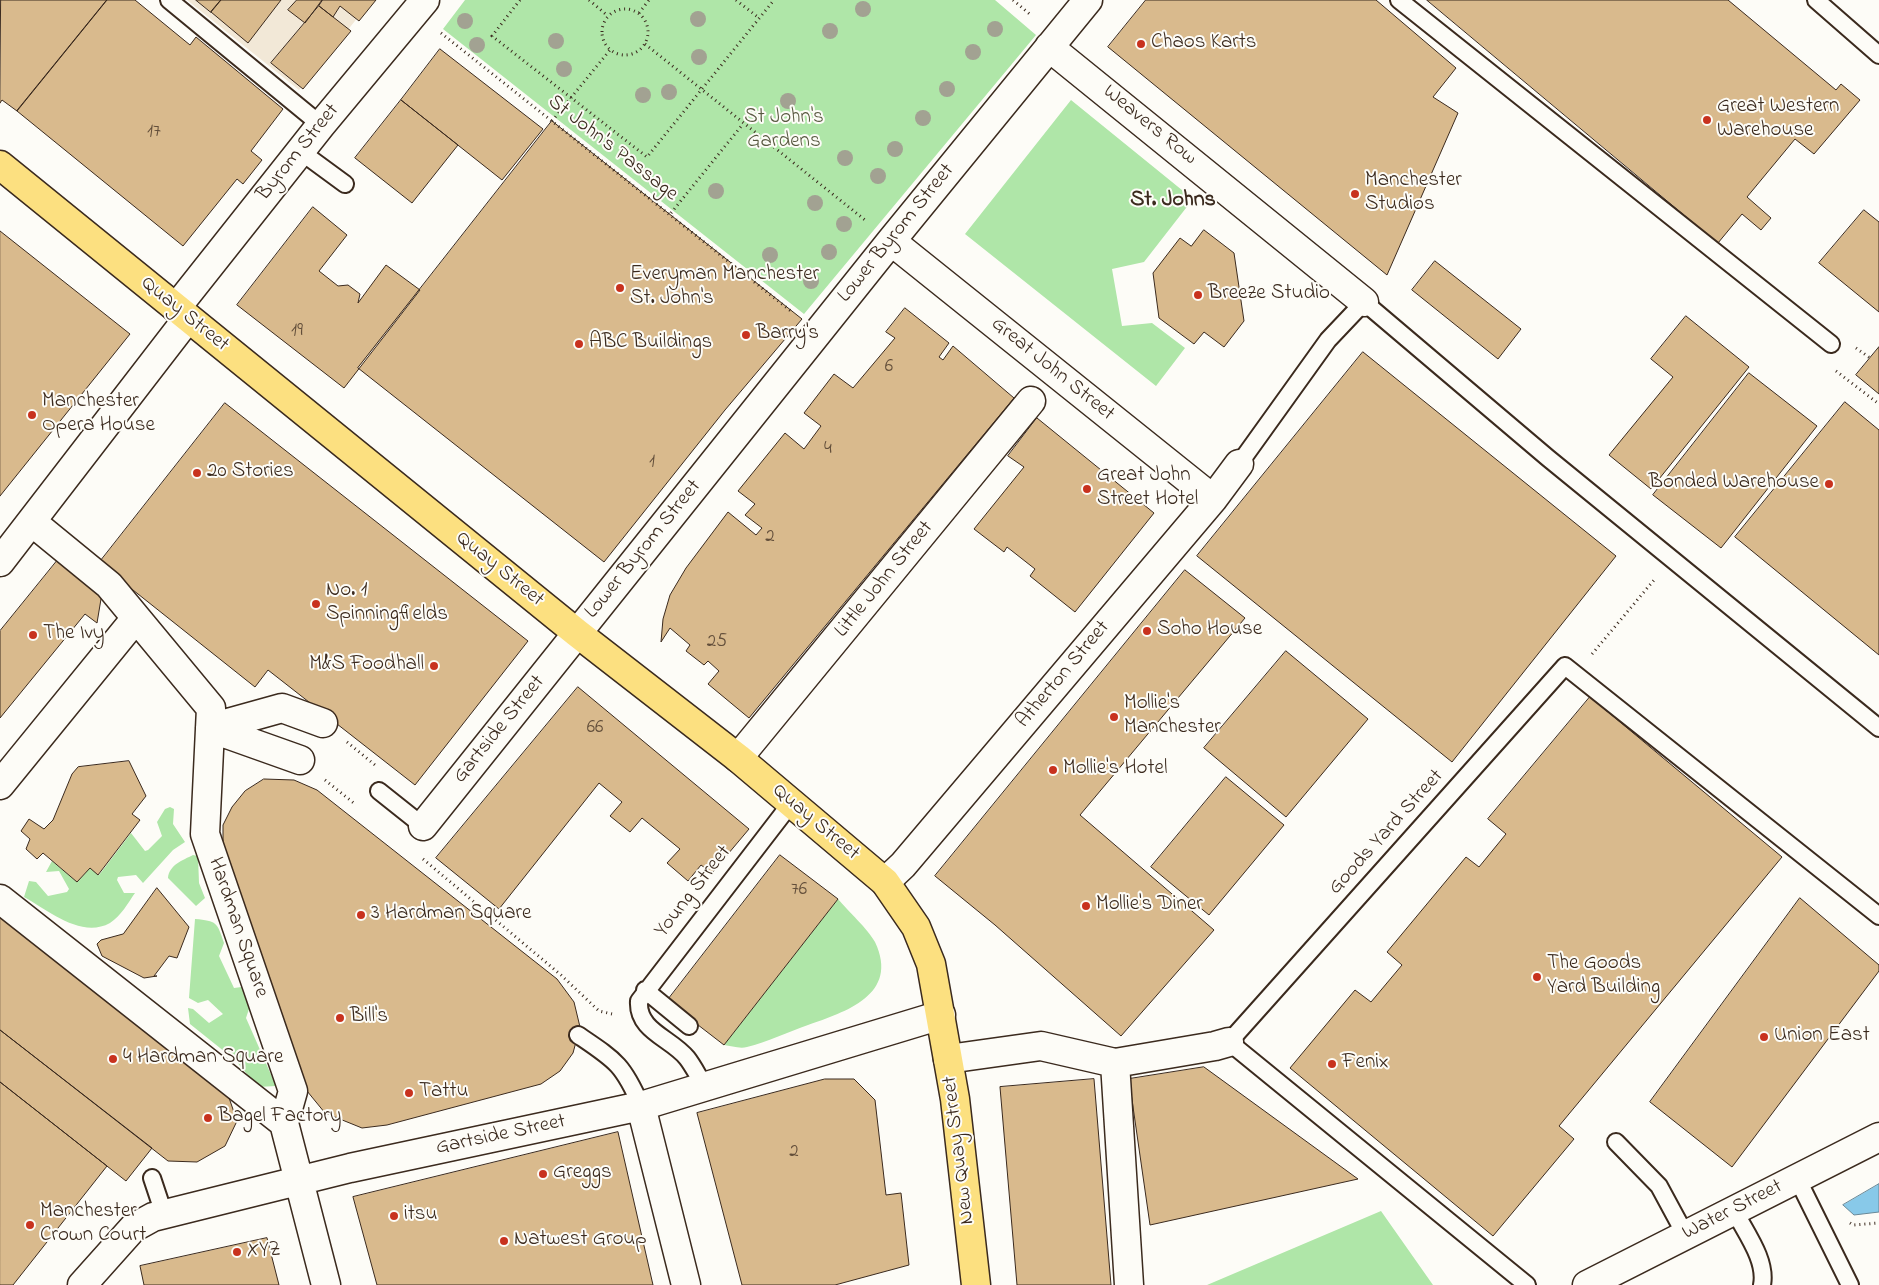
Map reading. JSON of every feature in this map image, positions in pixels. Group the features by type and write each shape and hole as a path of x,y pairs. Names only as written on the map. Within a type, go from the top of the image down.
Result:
{"main road":[{"name":"Quay Street","path":"0,165 577,633 738,758 884,882 916,927 931,964 941,1015"},
{"name":"New Quay Street","path":"941,1015 976,1285"}],"street":[{"name":"Lower Byrom Street","path":"577,633 891,241 1088,0"},
{"name":"Byrom Street","path":"5,546 32,522 300,151 420,6"},
{"name":"Weavers Row","path":"1049,47 1364,302"},
{"name":"Great John Street","path":"891,241 1213,499"},
{"name":"Little John Street","path":"738,758 1031,400"},
{"name":"Atherton Street","path":"884,882 903,865 1213,499 1239,464"},
{"name":"Hardman Square","path":"32,522 109,585 211,708 205,834 293,1091 284,1123"},
{"path":"0,785 136,618"},
{"name":"Gartside Street","path":"423,826 577,633"},
{"path":"210,728 282,708 324,723"},
{"path":"210,728 300,760"},
{"path":"0,899 284,1123 326,1285"},
{"name":"Gartside Street","path":"90,1282 133,1228 153,1217 298,1173 359,1166 641,1106 706,1088 941,1015"},
{"path":"948,1059 1041,1046 1116,1063 1229,1042"},
{"path":"1116,1063 1129,1285"},
{"path":"641,1106 686,1285"},
{"name":"Water Street","path":"1587,1285 1879,1137"}],"lane":[{"path":"169,0 322,125"},
{"path":"1399,0 1830,344"},
{"path":"1816,0 1879,55"},
{"path":"300,151 345,184"},
{"path":"1239,464 1328,340 1364,302 1548,458 1879,728"},
{"name":"Goods Yard Street","path":"1229,1042 1565,666 1575,674"},
{"path":"1575,674 1879,916"},
{"path":"379,791 423,826"},
{"name":"Young Street","path":"638,1012 639,1001 645,990 792,802"},
{"path":"645,990 689,1026"},
{"path":"638,1012 644,1022 686,1057 706,1088"},
{"path":"578,1035 616,1060 630,1080 641,1106"},
{"path":"1229,1042 1527,1285"},
{"path":"1616,1142 1659,1186 1686,1236"},
{"path":"152,1178 164,1214"},
{"path":"1797,1178 1850,1285"},
{"path":"1734,1210 1758,1257 1762,1269 1762,1285"}],"path":[{"path":"520,0 492,36 647,157 774,0"},
{"path":"589,0 608,16"},
{"path":"639,13 649,0"},
{"path":"736,0 759,18"},
{"name":"St John's Passage","path":"420,6 552,120 790,310"},
{"path":"626,8 639,13 644,18 648,31 645,44 640,50 625,55 610,50 606,46 601,33 604,21 608,16 620,9 626,8"},
{"path":"645,44 701,91 868,222"},
{"path":"552,120 610,50"},
{"path":"671,214 744,124"},
{"path":"1830,344 1833,368 1879,404"},
{"path":"1575,674 1672,558"},
{"path":"423,826 414,852 561,975 599,1011 612,1014 638,1012"},
{"path":"1846,1220 1853,1225 1879,1223"}],"shaded area":[{"path":"187,0 372,0 299,90"}],"green space":[{"name":"St John's Gardens","path":"465,0 995,0 1036,35 804,314 443,29"},
{"path":"1071,100 1193,199 1144,262 1112,269 1122,326 1152,323 1185,348 1156,386 965,234"},
{"path":"170,807 174,809 173,824 185,842 173,850 143,883 136,875 118,877 117,880 124,893 135,893 121,913 110,923 88,928 76,925 65,921 24,897 29,881 36,882 48,896 67,892 69,889 59,871 46,872 52,861 77,882 90,868 99,875 131,833 145,851 148,850 162,836 157,822 165,809"},
{"path":"193,855 198,856 199,883 205,898 196,906 168,878 174,866"},
{"path":"838,899 875,942 881,960 880,976 875,988 852,1007 823,1020 747,1047 738,1048 724,1045"},
{"path":"195,919 212,922 218,927 224,943 219,956 234,988 249,986 253,997 246,1018 276,1086 258,1087 235,1060 190,1024 188,1008 193,1009 209,1023 223,1014 208,1000 198,1003 189,998"},
{"path":"1381,1211 1433,1285 1207,1285"}],"water":[{"path":"1879,1184 1879,1212 1854,1215 1843,1205"}],"building":[{"path":"1,0 107,0 17,111 2,100 0,103"},
{"path":"107,0 135,0 190,45 196,37 283,109 251,151 262,160 243,184 237,179 183,246 17,111"},
{"path":"196,0 221,0 211,12"},
{"path":"221,0 281,0 248,43 211,12"},
{"path":"297,0 322,0 305,23 288,10"},
{"path":"323,0 376,0 359,21 340,6 333,17 319,6"},
{"name":"Manchester Studios","path":"1146,0 1376,0 1456,68 1433,97 1458,113 1387,275 1108,47"},
{"name":"Great Western Warehouse","path":"1427,0 1728,0 1836,90 1841,84 1860,100 1814,154 1795,139 1747,197 1771,218 1761,230 1742,214 1718,243"},
{"path":"319,6 351,31 303,89 271,63"},
{"path":"440,49 543,129 502,180 401,100"},
{"path":"401,100 458,145 412,203 355,158"},
{"name":"ABC Buildings","path":"552,121 802,319 725,410 604,562 358,368"},
{"path":"313,207 347,235 319,271 338,286 348,285 360,294 358,303 386,265 420,290 344,388 237,305"},
{"path":"1864,210 1879,222 1879,312 1819,263"},
{"name":"Breeze Studio","path":"1204,230 1234,253 1244,321 1224,347 1204,332 1194,344 1159,318 1153,273 1180,238 1191,246"},
{"name":"Manchester Opera House","path":"0,231 130,334 0,496"},
{"path":"1435,261 1521,329 1498,359 1412,290"},
{"path":"905,308 949,343 939,357 943,360 953,346 1014,398 749,718 708,684 719,671 708,661 704,665 686,651 690,645 670,628 661,642 663,619 670,595 686,568 728,512 756,535 762,528 745,515 755,504 738,491 785,433 804,449 821,426 804,413 834,374 853,388 895,338 886,332"},
{"path":"1686,316 1749,367 1651,489 1609,455 1673,377 1651,359"},
{"path":"1879,347 1879,394 1856,375"},
{"path":"1363,352 1616,556 1452,762 1197,556"},
{"path":"1749,373 1817,426 1721,548 1653,495"},
{"name":"Bonded Warehouse","path":"1845,402 1879,430 1879,655 1735,537"},
{"name":"No. 1 Spinningfields","path":"225,403 528,641 415,785 268,670 255,687 99,563"},
{"path":"1037,418 1154,513 1075,612 1030,576 1035,569 1007,547 1004,552 974,529 1024,467 1008,456"},
{"name":"The Ivy","path":"61,556 102,593 97,623 85,614 0,718 0,631"},
{"name":"Mollie's Manchester","path":"1185,570 1245,618 1080,815 1214,930 1121,1036 995,925 935,876"},
{"path":"1286,651 1368,719 1286,817 1204,748"},
{"path":"578,687 749,829 712,873 701,865 688,881 667,863 680,849 642,818 630,832 610,816 622,802 599,783 499,909 436,858"},
{"name":"The Goods Yard Building","path":"1590,697 1782,857 1559,1126 1574,1139 1493,1236 1290,1068 1355,990 1371,1002 1402,965 1387,952 1466,857 1479,867 1506,834 1488,819"},
{"path":"129,761 146,796 132,814 140,820 98,875 90,868 77,882 43,853 37,859 26,849 30,839 21,831 29,819 44,829 53,820 72,774 78,767"},
{"path":"1226,777 1284,825 1209,915 1151,867"},
{"name":"3 Hardman Square","path":"264,779 294,780 317,790 557,979 574,1002 580,1027 573,1053 560,1071 541,1084 387,1125 362,1128 325,1113 307,1091 223,852 223,825 232,807 245,791"},
{"path":"780,855 838,899 724,1045 667,1001"},
{"path":"157,888 189,927 177,958 169,956 154,976 157,976 144,978 102,956 97,944 101,940 123,934"},
{"name":"Union East","path":"1800,898 1879,965 1879,971 1732,1167 1650,1102"},
{"name":"4 Hardman Square","path":"0,915 226,1089 237,1121 225,1146 197,1162 168,1161 0,1030"},
{"path":"0,1030 152,1148 126,1181 0,1082"},
{"path":"1204,1067 1358,1179 1150,1225 1129,1079"},
{"path":"825,1079 854,1079 875,1100 886,1195 901,1193 909,1265 835,1285 742,1285 697,1113"},
{"path":"1094,1079 1111,1285 1017,1285 1000,1087"},
{"name":"Manchester Crown Court","path":"0,1082 107,1166 13,1285 0,1285"},
{"name":"Natwest Group","path":"618,1132 653,1285 377,1285 353,1197"},
{"name":"XYZ","path":"267,1238 279,1285 144,1285 140,1266"}],"place":[{"name":"Chaos Karts","path":"1141,44"},
{"name":"Great Western Warehouse","path":"1707,120"},
{"name":"Manchester Studios","path":"1355,194"},
{"name":"Everyman Manchester St. John's","path":"620,288"},
{"name":"Breeze Studio","path":"1198,295"},
{"name":"Barry's","path":"746,335"},
{"name":"ABC Buildings","path":"579,344"},
{"name":"Manchester Opera House","path":"32,415"},
{"name":"20 Stories","path":"197,473"},
{"name":"Bonded Warehouse","path":"1829,484"},
{"name":"Great John Street Hotel","path":"1087,489"},
{"name":"No. 1 Spinningfields","path":"316,604"},
{"name":"Soho House","path":"1147,631"},
{"name":"The Ivy","path":"33,635"},
{"name":"M&S Foodhall","path":"434,666"},
{"name":"Mollie's Manchester","path":"1114,717"},
{"name":"Mollie's Hotel","path":"1053,770"},
{"name":"Mollie's Diner","path":"1086,906"},
{"name":"3 Hardman Square","path":"361,915"},
{"name":"The Goods Yard Building","path":"1537,977"},
{"name":"Bill's","path":"340,1018"},
{"name":"Union East","path":"1764,1037"},
{"name":"4 Hardman Square","path":"113,1059"},
{"name":"Fenix","path":"1332,1064"},
{"name":"Tattu","path":"409,1093"},
{"name":"Bagel Factory","path":"208,1118"},
{"name":"Greggs","path":"543,1174"},
{"name":"itsu","path":"394,1216"},
{"name":"Manchester Crown Court","path":"30,1225"},
{"name":"Natwest Group","path":"504,1241"},
{"name":"XYZ","path":"237,1252"}],"district":[{"name":"St. Johns","path":"1173,201"}]}
